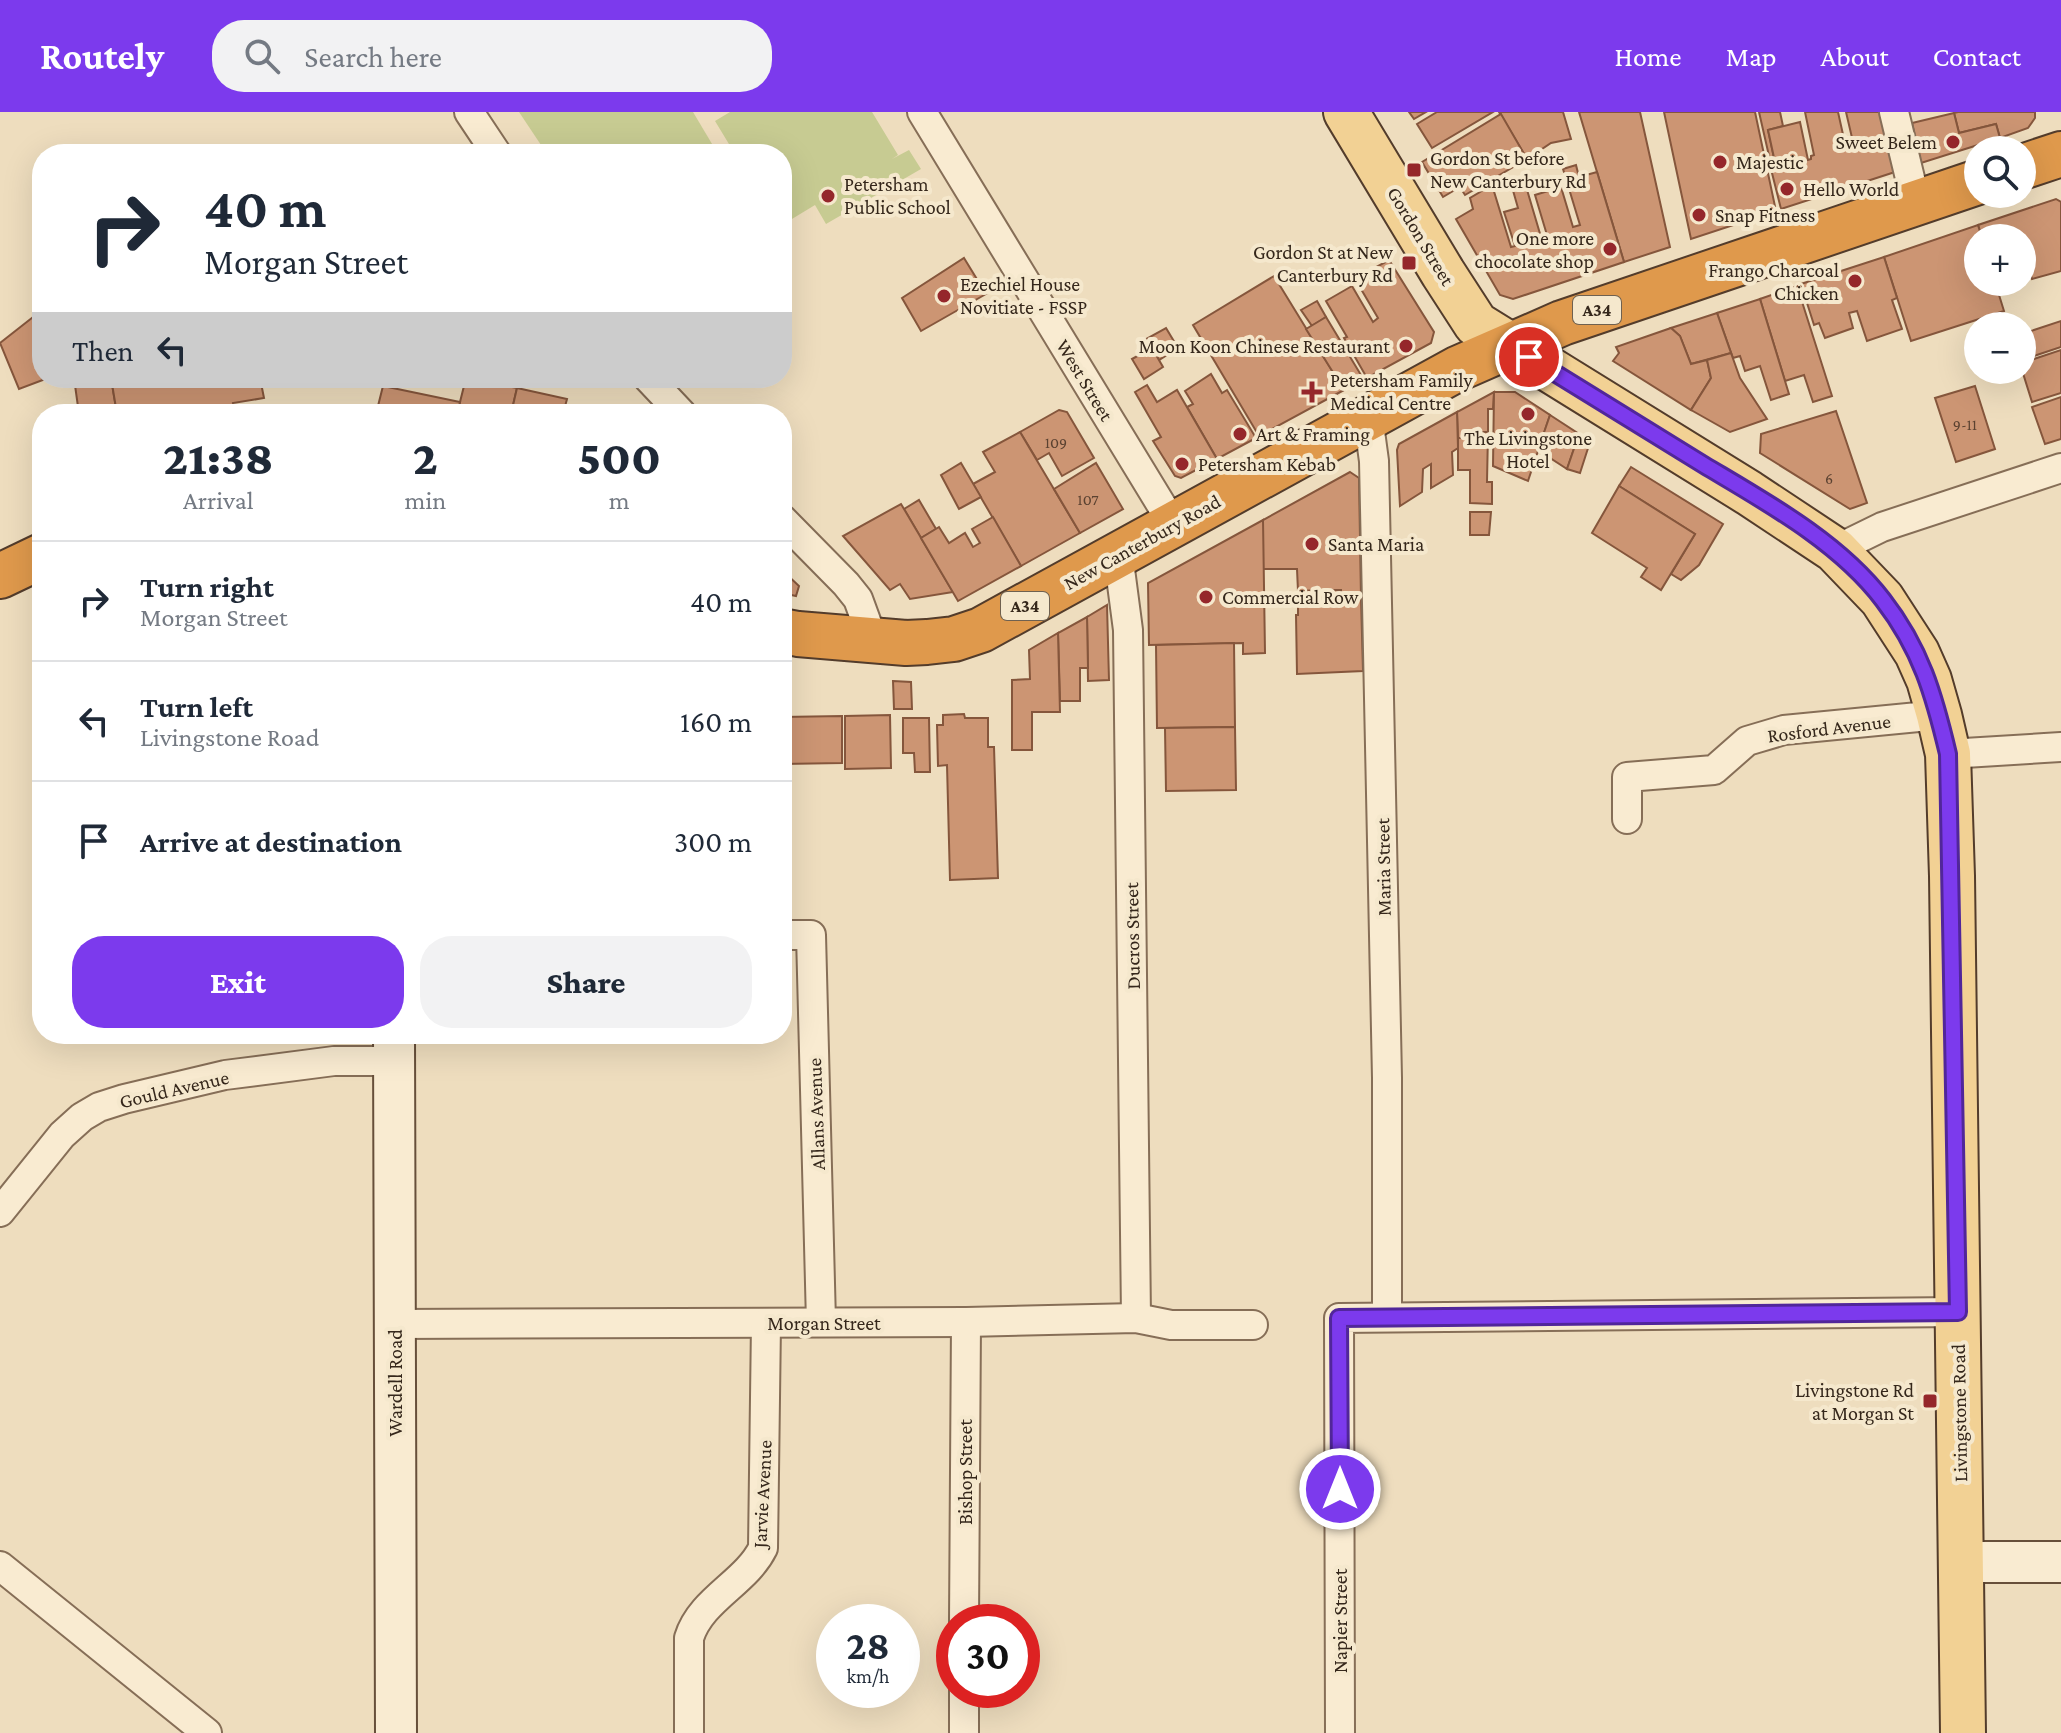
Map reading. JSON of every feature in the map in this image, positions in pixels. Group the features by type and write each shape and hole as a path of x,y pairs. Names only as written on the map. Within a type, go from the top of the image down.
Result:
{"highway":[{"path":"2036,162 2061,154"},
{"name":"New Canterbury Road","path":"792,633 927,642 954,639 981,630 1457,369 1562,323 1964,187"},
{"path":"0,576 32,560"}],"main road":[{"name":"Gordon Street","path":"1346,112 1476,324 1511,345"},
{"name":"Livingstone Road","path":"1511,345 1835,550 1882,599 1917,653 1929,680 1944,735 1958,1312 1963,1733"}],"street":[{"path":"469,112 490,144"},
{"name":"West Street","path":"922,112 1173,524"},
{"path":"1894,112 1916,203"},
{"path":"657,388 673,404"},
{"name":"Maria Street","path":"1368,417 1373,452 1376,535 1387,1078 1387,1317"},
{"path":"1835,550 1882,527 2061,468"},
{"path":"792,529 858,599 873,640"},
{"name":"Ducros Street","path":"1118,554 1128,646 1136,1318"},
{"name":"Rosford Avenue","path":"1627,819 1627,777 1714,770 1747,741 1784,730 1944,735"},
{"path":"1944,735 2061,747"},
{"name":"Allans Avenue","path":"792,935 811,935 821,1322"},
{"name":"Gould Avenue","path":"0,1212 62,1135 99,1107 225,1075 334,1061 394,1047"},
{"name":"Wardell Road","path":"394,1047 396,1733"},
{"path":"1387,1317 1958,1312"},
{"name":"Napier Street","path":"1340,1733 1339,1318 1387,1317"},
{"name":"Morgan Street","path":"395,1324 966,1322 1136,1318 1171,1325 1253,1325"},
{"name":"Bishop Street","path":"964,1604 966,1322"},
{"name":"Jarvie Avenue","path":"689,1733 689,1638 693,1625 756,1563 763,1548 766,1323"},
{"path":"1961,1562 2061,1562"},
{"path":"0,1566 207,1733"},
{"path":"964,1708 964,1733"}],"green space":[{"path":"519,112 693,112 712,144 540,144"},
{"path":"730,112 872,112 898,155 892,159 909,150 921,169 826,224 815,205 792,219 792,144 729,144 715,121"}],"building":[{"path":"1409,112 1426,112 1414,119"},
{"path":"1437,112 1493,112 1432,148 1417,124"},
{"path":"1499,112 1563,112 1571,139 1551,143 1527,159"},
{"path":"1579,112 1640,112 1670,247 1624,262"},
{"name":"Majestic","path":"1664,112 1755,112 1776,211 1691,239"},
{"path":"1759,112 1780,112 1783,126 1768,130 1776,167 1772,169"},
{"path":"1805,112 1838,112 1846,148 1849,147 1848,143 1853,142 1846,112 1884,112 1898,171 1781,209 1771,169 1776,167 1768,130 1800,122 1808,160 1811,159 1814,155"},
{"path":"2035,112 2035,118 2028,128 1999,136 1996,124 1959,133 1954,113"},
{"path":"1954,113 1959,133 1996,124 1999,136 1964,136 1964,149 1921,163 1912,123"},
{"path":"1501,114 1527,159 1465,195 1460,187 1443,197 1422,162"},
{"path":"1576,165 1579,177 1597,172 1624,262 1513,299 1500,295 1456,219 1473,209 1470,198 1492,185 1511,247 1515,246 1504,212 1518,208 1512,187 1525,183 1541,237 1547,235 1535,195 1561,187 1573,227 1580,225 1563,169"},
{"path":"2056,199 2061,202 2061,271 2036,278 2036,224 1981,224"},
{"path":"1964,230 1964,296 1999,296 2004,311 1964,312 1964,324 1911,341 1884,257"},
{"path":"1884,257 1897,298 1892,300 1902,329 1867,341 1857,311 1849,313 1853,328 1825,338 1819,323 1814,325 1801,284"},
{"name":"Ezechiel House Novitiate - FSSP","path":"964,258 986,294 921,331 902,298"},
{"path":"1389,260 1434,332 1431,343 1367,378 1326,301 1352,286 1373,322 1378,318 1361,289 1364,287 1358,277"},
{"path":"1274,276 1344,390 1259,436 1193,325"},
{"path":"1797,286 1832,396 1813,402 1804,375 1785,381 1760,299"},
{"path":"1760,299 1789,394 1771,400 1760,366 1745,371 1740,356 1733,358 1717,313"},
{"path":"1317,301 1326,317 1312,326 1301,310"},
{"path":"1717,313 1731,353 1691,364 1680,336 1671,328"},
{"path":"1326,317 1364,380 1344,390 1306,329"},
{"path":"32,318 32,384 19,389 0,343"},
{"path":"2061,321 2061,347 2036,355 2036,329"},
{"path":"1166,328 1178,348 1159,360 1146,339"},
{"path":"1671,328 1680,336 1691,364 1707,360 1711,378 1691,410 1613,361 1619,353 1616,347"},
{"path":"1152,348 1163,367 1144,379 1132,359"},
{"path":"2061,350 2061,393 2032,402 2026,384 2036,384 2036,358"},
{"path":"1731,353 1740,378 1767,419 1730,432 1691,410 1711,378 1707,360"},
{"path":"1211,374 1222,393 1227,390 1256,438 1217,459 1187,407 1193,404 1185,391"},
{"path":"1147,385 1157,402 1177,390 1217,459 1181,478 1175,476 1153,441 1161,437 1135,392"},
{"path":"1975,386 1995,449 1956,462 1935,398"},
{"path":"75,388 113,388 115,404 78,404"},
{"path":"113,388 262,388 264,398 233,404 115,404"},
{"path":"382,388 460,402 460,404 378,404"},
{"path":"464,388 517,388 513,404 460,404"},
{"path":"517,388 567,399 566,404 513,404"},
{"path":"1494,392 1493,409 1488,409 1488,432 1477,432 1476,438 1458,438 1457,412"},
{"path":"1494,392 1515,392 1550,415 1528,481 1493,466"},
{"path":"2061,397 2061,439 2045,444 2032,407"},
{"path":"1059,410 1067,412 1094,458 1062,476 1049,453 1037,460 1020,432"},
{"path":"1836,411 1867,503 1850,509 1760,453 1761,434"},
{"path":"1457,412 1458,448 1452,452 1453,475 1431,488 1431,464 1423,469 1422,492 1400,506 1399,444"},
{"path":"1550,415 1579,434 1567,469 1538,450"},
{"path":"1020,432 1080,533 1021,566 973,484 995,472 983,452"},
{"path":"1477,432 1488,432 1487,482 1492,482 1492,504 1470,503 1470,470 1458,470 1458,438 1476,438"},
{"path":"1579,434 1590,442 1580,473 1567,469"},
{"path":"961,463 981,497 959,509 941,475"},
{"path":"1096,463 1123,509 1080,533 1054,489"},
{"path":"1631,467 1723,524 1699,565 1681,580 1671,574 1695,534 1619,486"},
{"name":"Santa Maria","path":"1350,472 1359,478 1361,598 1341,599 1341,590 1298,591 1297,569 1263,569 1263,520"},
{"path":"1619,486 1695,534 1661,590 1641,577 1647,568 1592,533"},
{"path":"919,500 936,529 921,538 904,509"},
{"path":"901,504 953,592 910,599 900,584 890,590 843,536"},
{"path":"1470,512 1491,512 1489,535 1470,535"},
{"path":"993,517 1021,566 958,601 921,538 939,527 949,543 965,533 973,547 980,543 972,529"},
{"name":"Commercial Row","path":"1263,520 1265,653 1243,654 1243,643 1149,645 1148,583"},
{"path":"792,579 799,586 796,596 792,595"},
{"path":"1341,590 1341,599 1361,598 1363,671 1297,674 1298,591"},
{"path":"1107,605 1109,680 1088,681 1087,617"},
{"path":"1087,617 1088,668 1080,668 1080,701 1060,701 1058,633"},
{"path":"1058,633 1060,712 1032,712 1032,750 1012,750 1012,680 1030,679 1029,650"},
{"path":"1234,643 1235,727 1157,728 1156,645"},
{"path":"893,681 911,682 912,709 894,709"},
{"path":"964,714 965,718 988,718 988,747 994,747 998,878 950,880 947,765 938,766 937,725 943,725 943,715"},
{"path":"890,715 891,768 845,769 845,716"},
{"path":"842,716 842,763 792,764 792,717"},
{"path":"903,718 929,718 930,772 915,772 914,753 903,753"},
{"path":"1235,727 1236,790 1166,791 1165,728"}],"place":[{"name":"Sweet Belem","path":"1953,142"},
{"name":"Majestic","path":"1720,162"},
{"name":"Gordon St before New Canterbury Rd","path":"1414,170"},
{"name":"Hello World","path":"1787,189"},
{"name":"Petersham Public School","path":"828,196"},
{"name":"Snap Fitness","path":"1699,215"},
{"name":"One more chocolate shop","path":"1610,249"},
{"name":"Gordon St at New Canterbury Rd","path":"1409,263"},
{"name":"Frango Charcoal Chicken","path":"1855,281"},
{"name":"Ezechiel House Novitiate - FSSP","path":"944,296"},
{"name":"Moon Koon Chinese Restaurant","path":"1406,346"},
{"name":"Petersham Family Medical Centre","path":"1312,392"},
{"name":"The Livingstone Hotel","path":"1528,414"},
{"name":"Art & Framing","path":"1240,434"},
{"name":"Petersham Kebab","path":"1182,464"},
{"name":"Santa Maria","path":"1312,544"},
{"name":"Commercial Row","path":"1206,597"},
{"name":"Livingstone Rd at Morgan St","path":"1930,1401"}],"route":[{"path":"1340,1489 1339,1318 1958,1312 1948,754 1929,680 1917,653 1882,599 1835,550 1529,357"}]}
